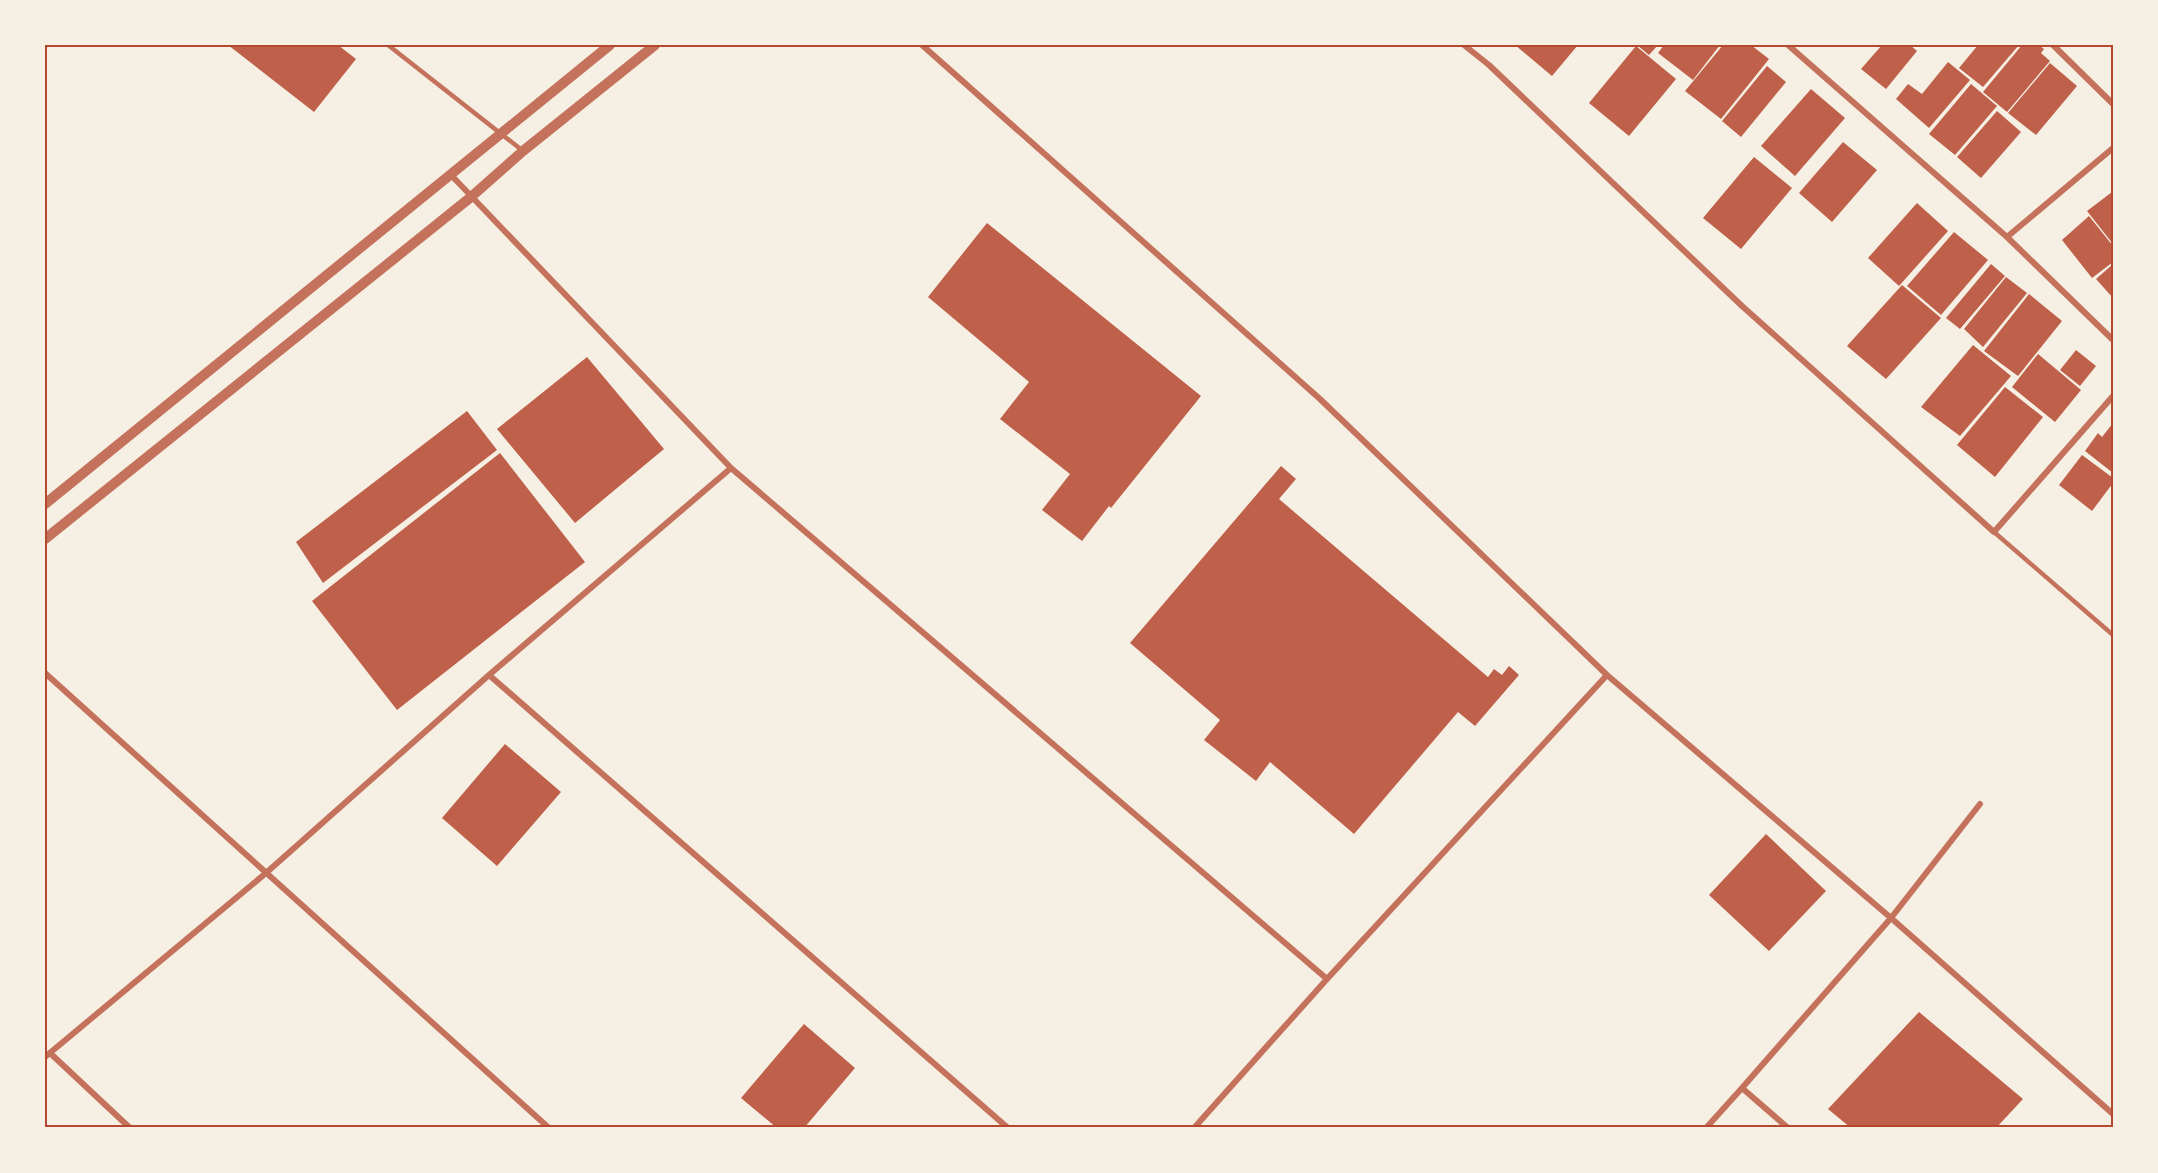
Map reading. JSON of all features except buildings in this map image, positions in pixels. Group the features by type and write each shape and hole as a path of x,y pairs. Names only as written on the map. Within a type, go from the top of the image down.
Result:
{"street":[{"path":"45,504 610,45"},
{"path":"45,538 471,197 523,151 655,45"},
{"path":"922,45 1320,399 1607,675 1891,918 2113,1114"},
{"path":"1464,45 1498,73 1742,306 1994,532 2113,396"},
{"path":"1788,45 2007,237 2113,340"},
{"path":"2053,45 2113,104"},
{"path":"2007,237 2113,148"},
{"path":"451,175 731,468 1327,979"},
{"path":"130,1128 47,1055 266,873 489,675 731,468"},
{"path":"45,673 549,1128"},
{"path":"489,675 1008,1128"},
{"path":"1194,1128 1327,979 1607,675"},
{"path":"1706,1128 1891,918 1980,804"},
{"path":"1742,1088 1788,1128"}],"lane":[{"path":"388,45 523,151"},
{"path":"1994,532 2113,635"}]}
